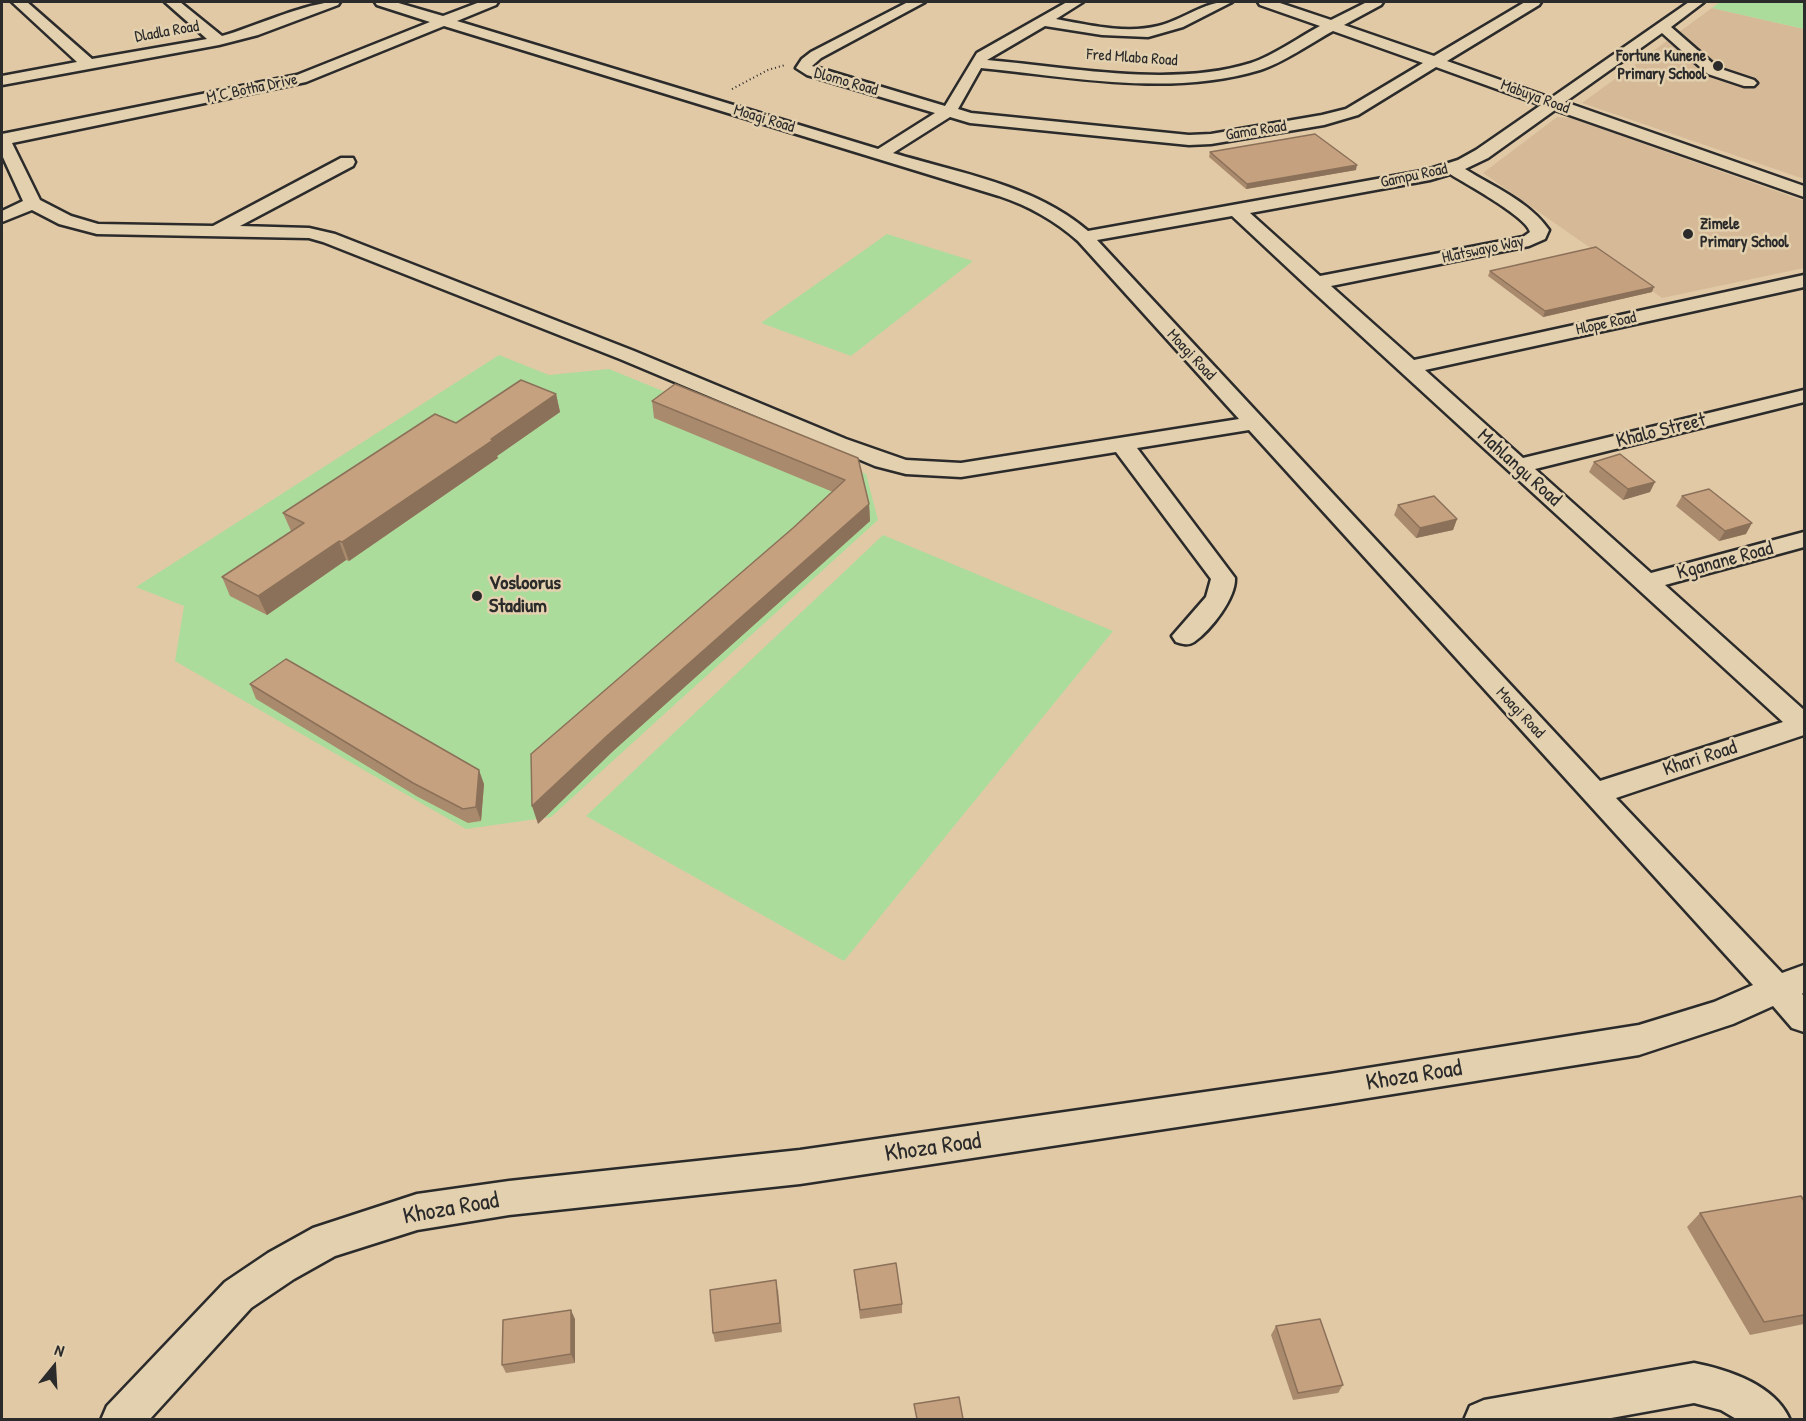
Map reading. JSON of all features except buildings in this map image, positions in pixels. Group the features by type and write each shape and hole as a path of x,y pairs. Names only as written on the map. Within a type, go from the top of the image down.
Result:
{"street":[{"path":"20,2 89,65"},
{"path":"172,2 219,41"},
{"name":"Dladla Road","path":"2,80 219,41 253,32 333,2"},
{"name":"Moagi Road","path":"382,2 445,19 1035,202 1060,216 1084,237 1595,794 1791,984 1804,1018"},
{"name":"M C Botha Drive","path":"2,139 294,81 491,2"},
{"name":"Dlomo Road","path":"918,2 807,62 804,67 812,72 948,112"},
{"path":"879,155 948,112 956,102 976,63 985,54 1076,2"},
{"path":"1042,21 1118,31 1151,32 1167,28 1225,2"},
{"name":"Mabuya Road","path":"1265,2 1804,192"},
{"name":"Fred Mlaba Road","path":"976,63 1156,81 1186,80 1257,66 1376,2"},
{"name":"Gama Road","path":"948,112 993,121 1181,140 1210,139 1342,116 1359,109 1534,2"},
{"name":"Gampu Road","path":"1084,237 1453,169 1482,154 1697,2"},
{"path":"1662,26 1713,71 1749,83"},
{"path":"2,139 33,204 65,220 97,229 309,233 329,237 627,355 838,444 906,467 961,470 1253,423"},
{"path":"216,232 347,162"},
{"name":"Hlatswayo Way","path":"1315,284 1529,241 1539,235 1540,228 1522,213 1453,169"},
{"path":"2,217 33,204"},
{"name":"Mahlangu Road","path":"1235,209 1315,284 1804,725"},
{"name":"Hlope Road","path":"1408,367 1804,280"},
{"name":"Khalo Street","path":"1518,466 1804,396"},
{"path":"1122,444 1223,578 1224,585 1219,597 1185,636"},
{"name":"Kganane Road","path":"1646,582 1804,539"},
{"name":"Khari Road","path":"1595,794 1804,725"},
{"name":"Khoza Road","path":"121,1419 238,1295 281,1266 326,1241 417,1212 509,1198 801,1167 1330,1089 1639,1040 1721,1014 1791,984"},
{"path":"1484,1419 1694,1383 1718,1387 1740,1397 1770,1419"}],"path":[{"path":"707,102 768,70 807,62"}],"shaded area":[{"name":"Fortune Kunene Primary School","path":"1712,8 1804,29 1804,179 1582,103"},
{"name":"Zimele Primary School","path":"1557,117 1571,118 1804,201 1804,268 1662,298 1483,173"}],"green space":[{"path":"1720,2 1804,2 1804,29 1712,8"},
{"path":"887,234 973,261 851,356 761,323"},
{"name":"Vosloorus Stadium","path":"499,355 549,375 609,369 866,474 878,520 551,817 466,829 175,661 184,606 136,587"},
{"path":"883,535 1113,631 844,961 586,816"}],"place":[{"name":"Fortune Kunene Primary School","path":"1718,66"},
{"name":"Zimele Primary School","path":"1688,234"},
{"name":"Vosloorus Stadium","path":"477,596"}]}
